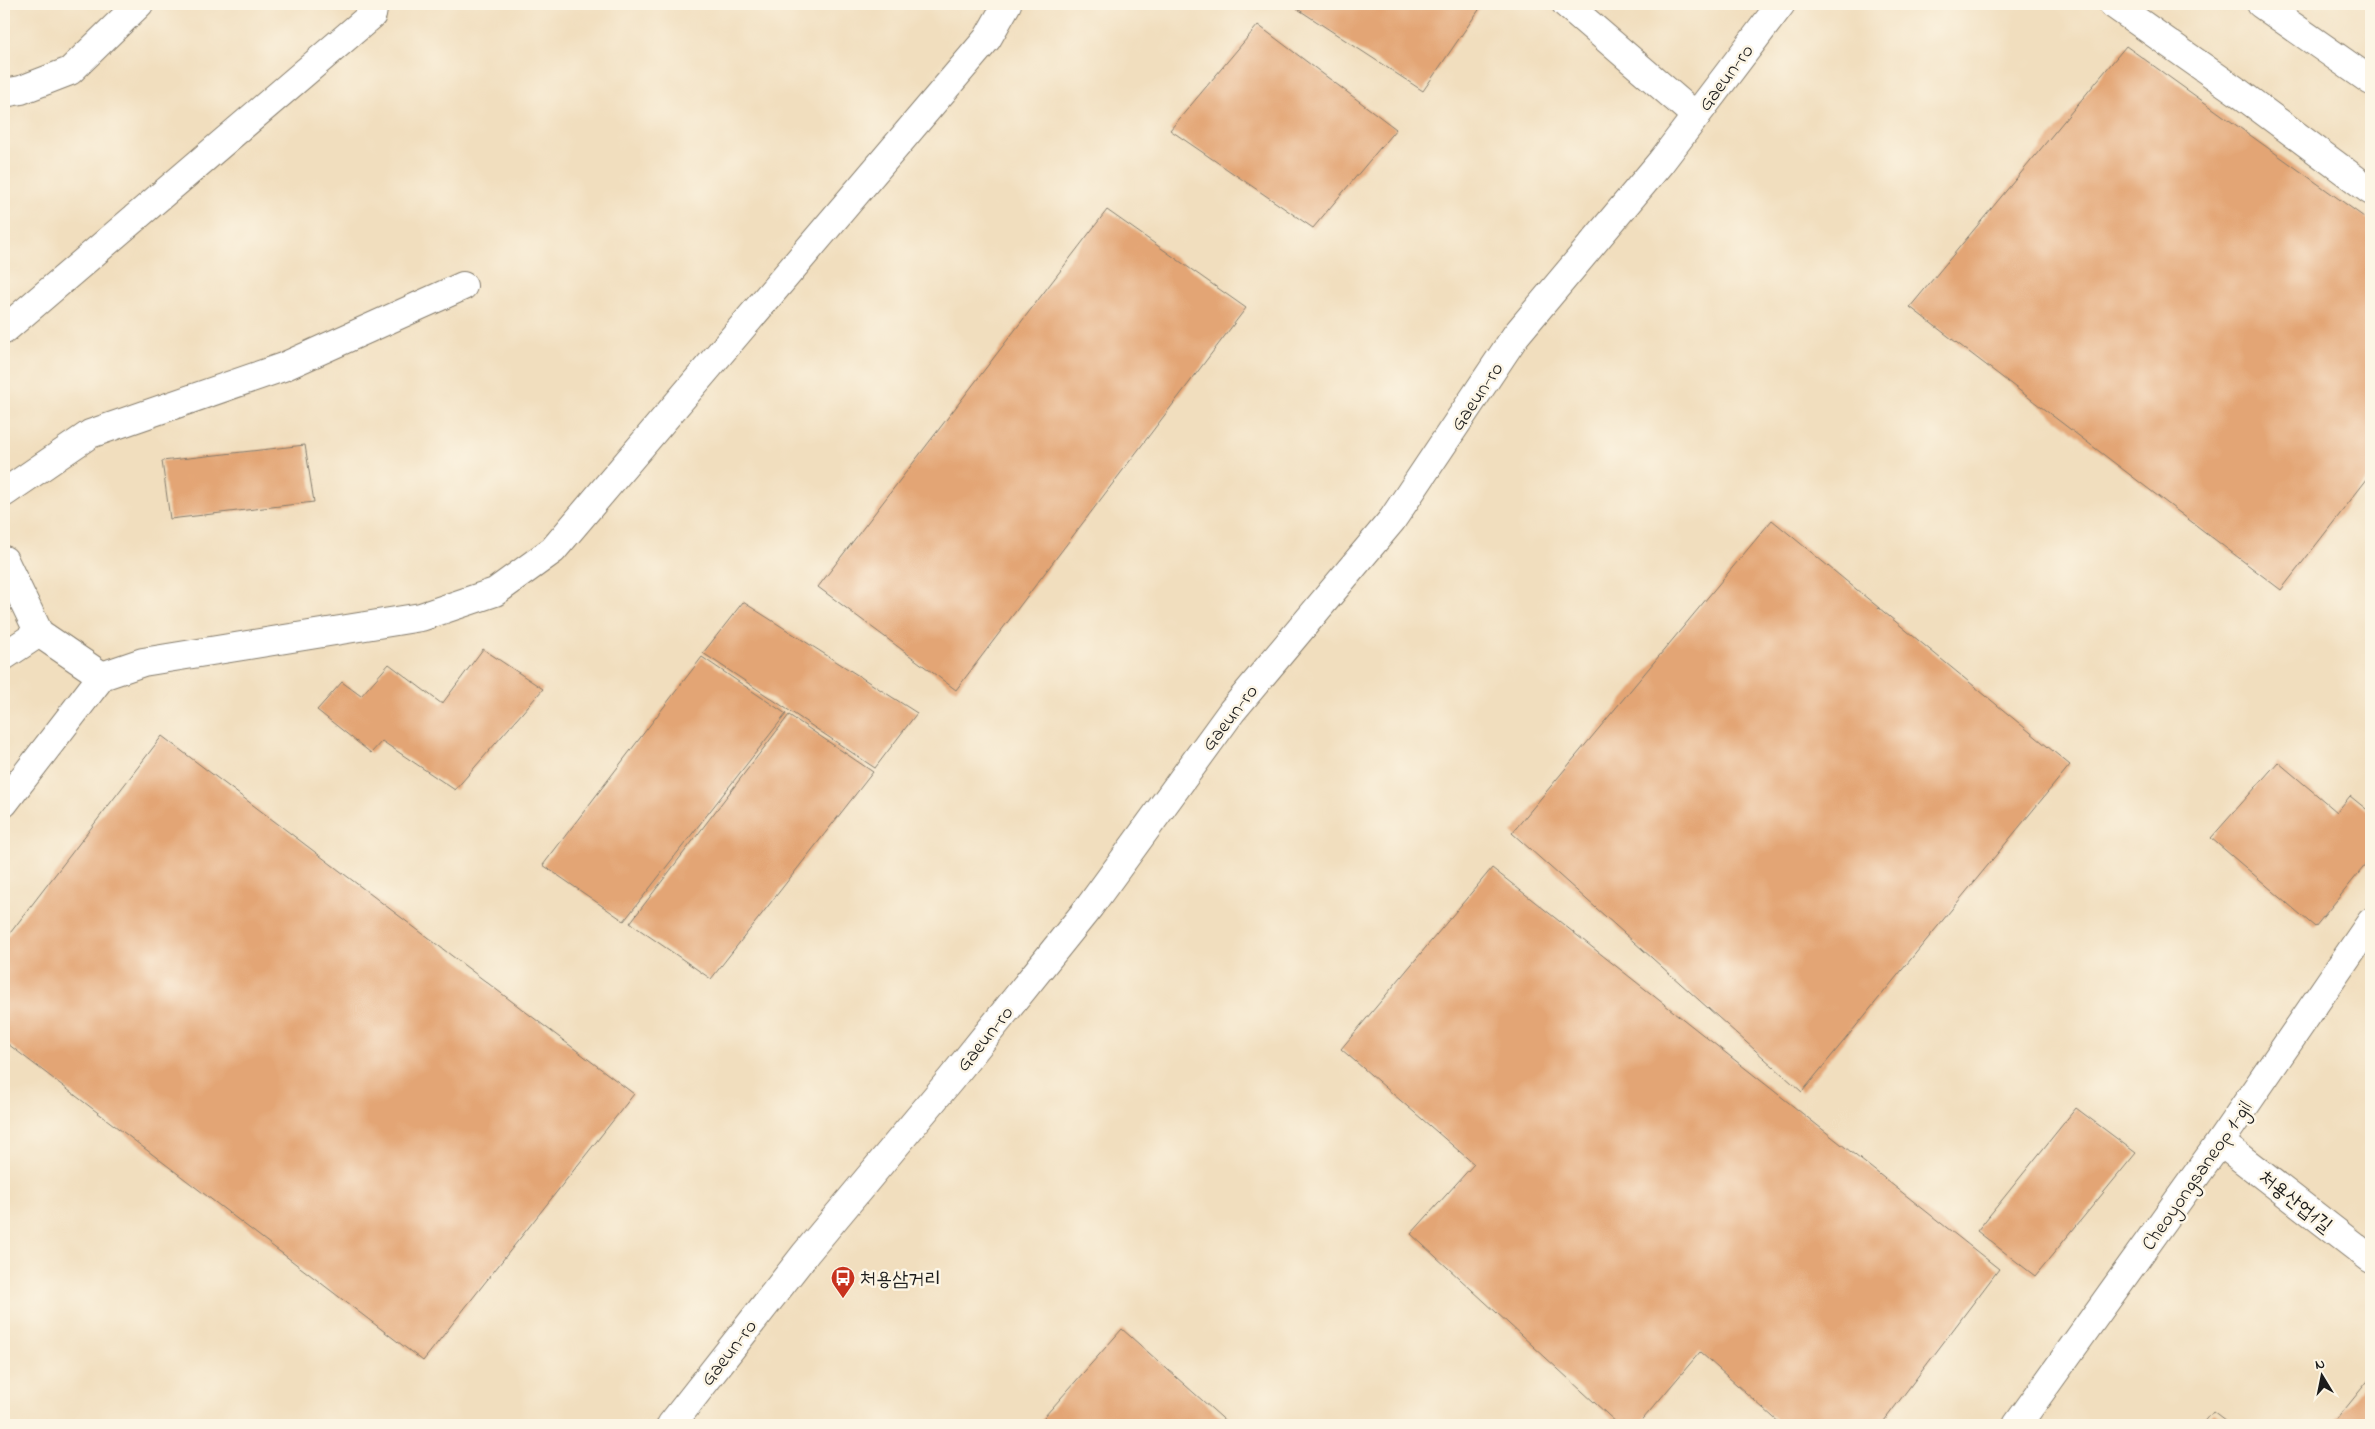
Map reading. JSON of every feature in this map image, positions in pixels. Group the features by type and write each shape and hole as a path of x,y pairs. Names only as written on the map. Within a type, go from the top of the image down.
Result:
{"main road":[{"path":"4,93 20,90 70,71 139,4"},
{"path":"4,330 372,15 374,4"},
{"path":"4,803 102,676 143,662 421,616 495,592 553,550 987,39 1007,4"},
{"path":"1566,4 1696,116"},
{"name":"Gaeun-ro","path":"671,1425 806,1252 951,1079 1090,906 1232,711 1392,520 1516,335 1661,162 1781,4"},
{"path":"2112,4 2238,92 2371,191"},
{"path":"2261,4 2371,81"},
{"path":"4,493 90,434 283,367 463,286"},
{"path":"4,560 39,633 102,676"},
{"path":"4,656 39,633"},
{"name":"Cheoyongsaneop 1-gil","path":"2017,1425 2220,1142 2371,922"},
{"name":"처용산업1길","path":"2220,1142 2371,1260"}],"building":[{"path":"1290,4 1483,4 1423,91"},
{"path":"1258,25 1396,129 1313,228 1170,130"},
{"path":"2126,46 2371,222 2371,474 2281,590 1910,307"},
{"path":"1107,210 1246,308 956,690 818,587"},
{"path":"305,445 314,502 170,519 162,461"},
{"path":"1772,520 2070,765 1802,1092 1512,833"},
{"path":"743,602 917,713 875,768 703,653"},
{"path":"483,649 543,689 455,790 382,741 371,753 317,710 342,682 361,696 389,664 442,704"},
{"path":"702,657 786,714 624,921 543,865"},
{"path":"789,715 873,772 711,979 630,923"},
{"path":"162,736 634,1094 423,1361 4,1041 4,941"},
{"path":"2278,762 2337,812 2350,796 2371,813 2371,858 2315,927 2211,838"},
{"path":"1492,868 1999,1269 1881,1425 1782,1425 1700,1352 1638,1425 1619,1425 1411,1234 1474,1164 1341,1049"},
{"path":"2076,1108 2136,1153 2035,1276 1977,1231"},
{"path":"1122,1329 1230,1425 1037,1425"},
{"path":"2371,1377 2371,1425 2332,1425"},
{"path":"2213,1412 2230,1425 2202,1425"}],"place":[{"name":"처용삼거리","path":"843,1299"}]}
